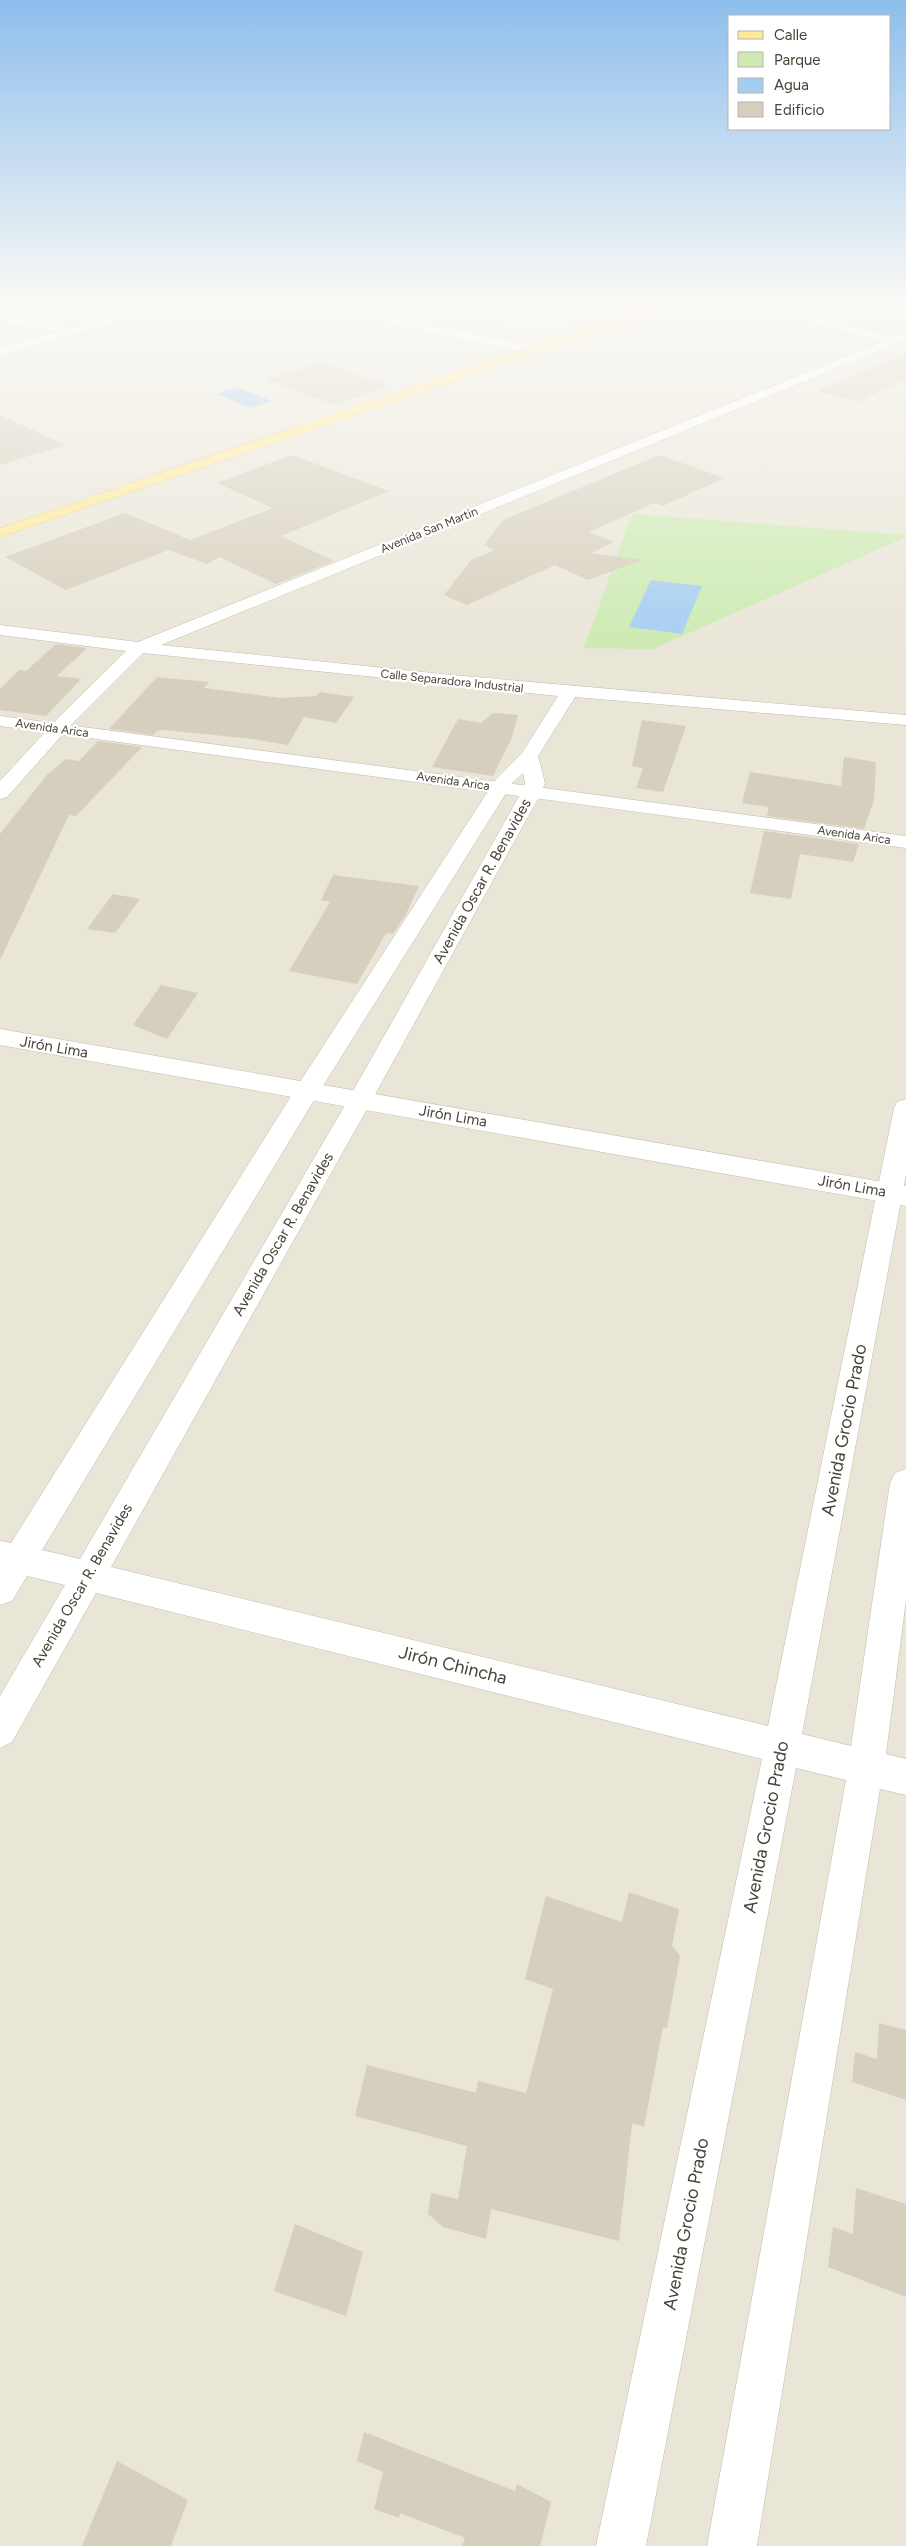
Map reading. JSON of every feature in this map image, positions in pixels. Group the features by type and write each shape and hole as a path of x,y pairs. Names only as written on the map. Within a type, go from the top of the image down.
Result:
{"main road":[{"path":"0,533 338,417"}],"street":[{"name":"Avenida San Martin","path":"0,793 62,725 138,648 707,417"},
{"name":"Calle Separadora Industrial","path":"0,630 138,648 569,693 906,720"},
{"path":"529,756 569,693"},
{"name":"Avenida Arica","path":"0,712 62,725"},
{"name":"Avenida Arica","path":"0,721 62,725 503,783 906,842"},
{"name":"Avenida Oscar R. Benavides","path":"0,1590 9,1557 503,783 529,756"},
{"name":"Avenida Oscar R. Benavides","path":"0,1730 360,1100 533,788 529,756"},
{"name":"Avenida Arica","path":"533,788 906,830"},
{"name":"Jirón Lima","path":"0,1037 898,1194"},
{"name":"Avenida Grocio Prado","path":"621,2546 782,1746 898,1194 906,1108"},
{"path":"732,2546 866,1767 906,1483"},
{"name":"Jirón Chincha","path":"9,1557 906,1777"}],"shaded area":[{"path":"0,417 906,417 906,2546 0,2546"}],"green space":[{"path":"632,514 906,535 906,537 653,649 584,648"}],"water":[{"path":"651,580 702,586 682,634 629,627"}],"building":[{"path":"0,417 4,417 65,445 0,465"},
{"path":"292,455 389,491 281,536 334,561 276,584 219,557 207,564 169,550 66,590 5,557 125,513 190,540 273,508 217,483"},
{"path":"659,455 724,478 663,506 654,503 589,532 614,542 591,553 643,560 588,580 555,565 467,605 444,595 471,560 495,550 484,545 503,520"},
{"path":"56,644 87,648 57,676 81,679 46,716 0,710 0,689 19,670 26,671"},
{"path":"157,677 209,682 204,688 280,698 316,696 320,692 354,697 336,723 304,717 288,745 253,739 163,730 157,731 154,735 109,729"},
{"path":"493,713 518,715 511,740 493,776 432,767 458,719 481,723"},
{"path":"642,720 686,726 663,792 636,788 643,768 632,766"},
{"path":"98,741 142,747 76,816 69,815 0,960 0,834 47,775 66,759 79,761"},
{"path":"844,757 876,762 874,800 864,829 767,816 769,807 742,803 750,772 841,786"},
{"path":"764,831 859,844 853,862 800,854 791,899 750,893"},
{"path":"333,875 419,886 405,916 393,934 386,933 357,984 289,971 330,902 321,900"},
{"path":"113,894 140,899 115,933 87,929"},
{"path":"161,985 198,993 167,1039 133,1025"},
{"path":"629,1892 679,1909 672,1946 680,1956 667,2028 663,2027 644,2127 632,2123 619,2241 491,2209 486,2239 443,2227 428,2214 431,2193 458,2199 467,2146 355,2116 367,2065 476,2093 478,2081 526,2093 553,1989 525,1979 546,1896 622,1922"},
{"path":"879,2023 906,2030 906,2100 852,2082 855,2052 877,2059"},
{"path":"856,2188 906,2204 906,2297 828,2267 833,2227 853,2234"},
{"path":"295,2224 363,2252 346,2316 274,2291"},
{"path":"364,2432 515,2491 517,2484 551,2502 540,2546 462,2546 465,2538 400,2513 399,2518 374,2509 383,2472 357,2461"},
{"path":"117,2461 188,2500 171,2546 82,2546"}]}
